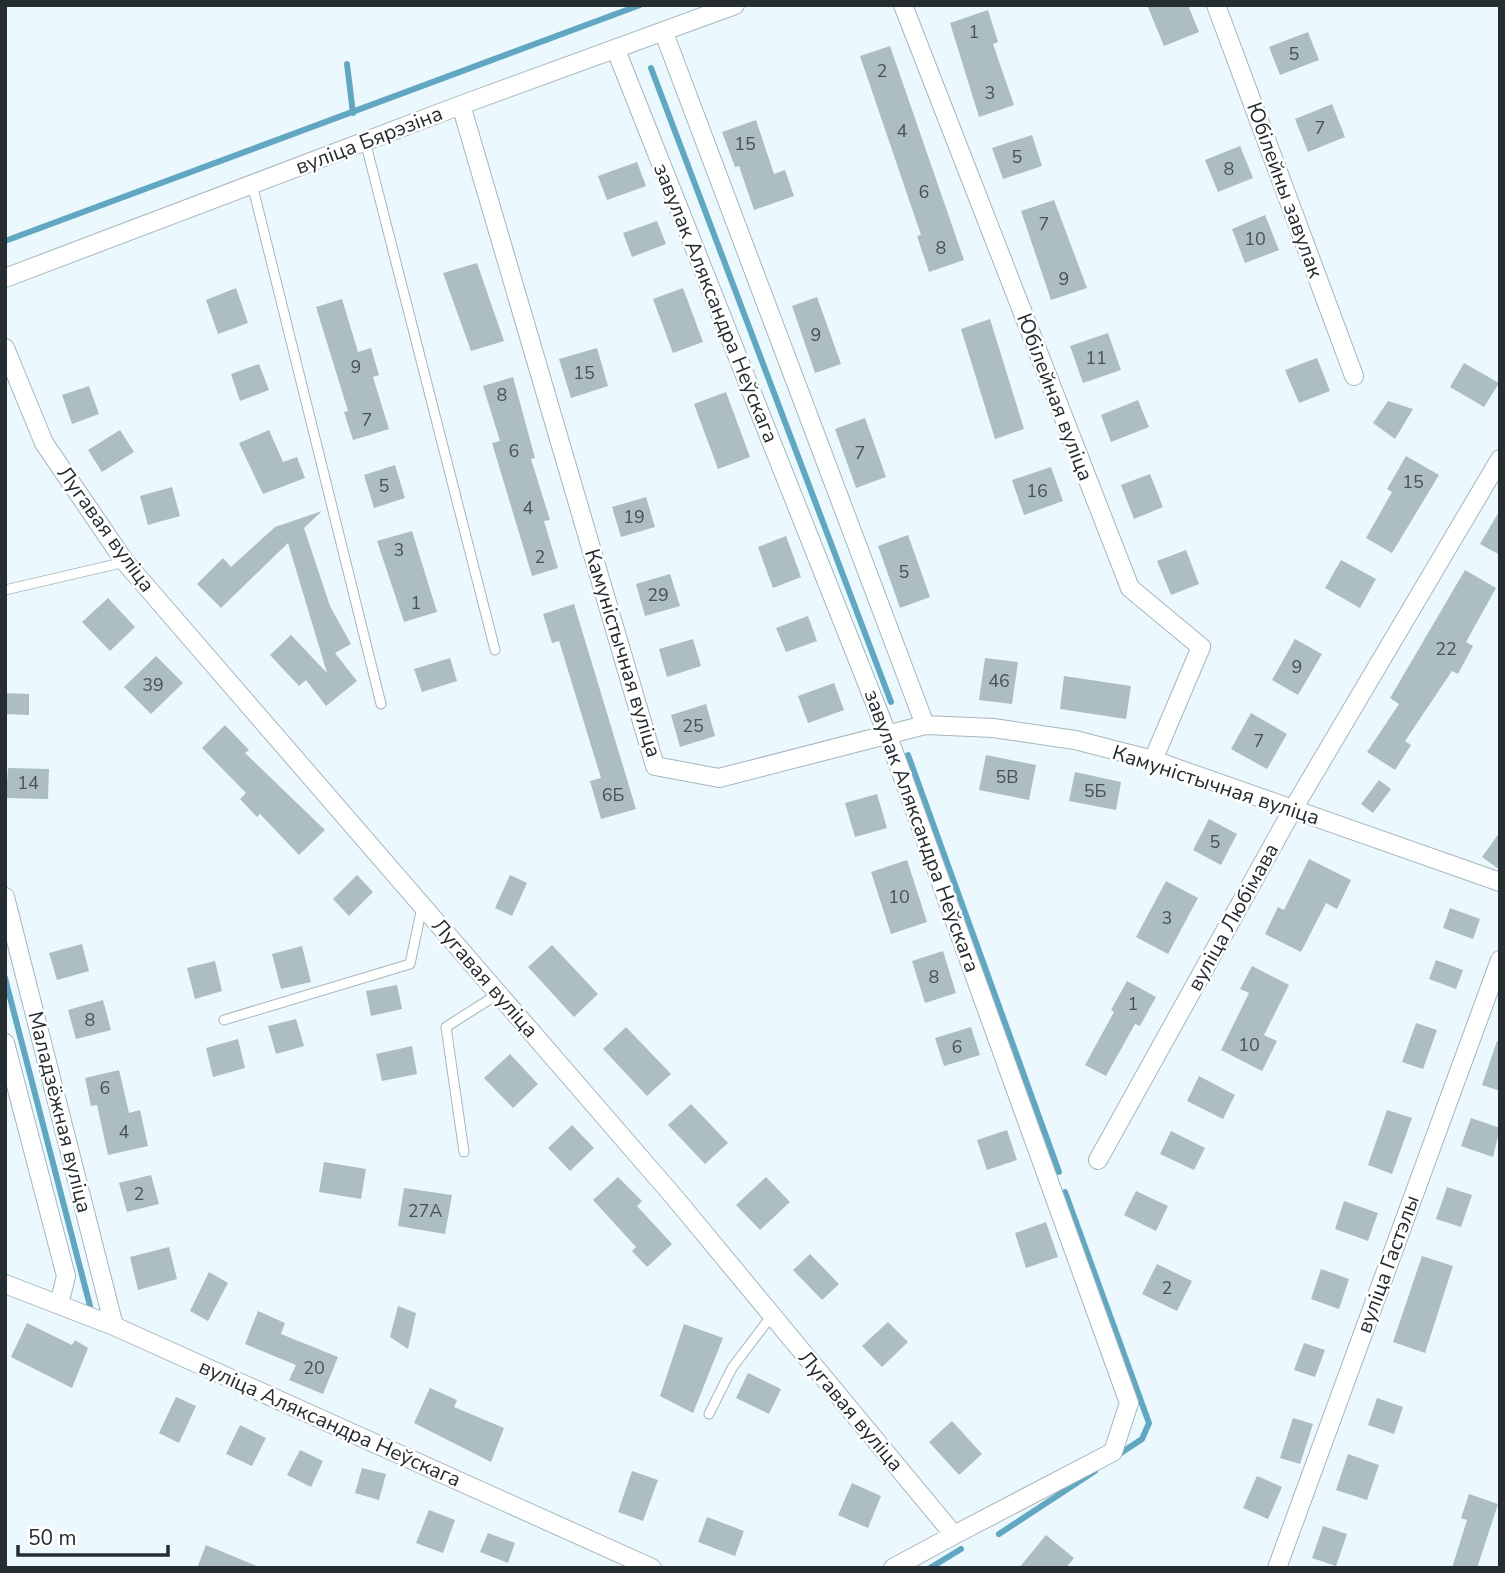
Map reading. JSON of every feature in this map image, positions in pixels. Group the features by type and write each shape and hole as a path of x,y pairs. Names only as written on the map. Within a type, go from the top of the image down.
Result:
{"street":[{"name":"вуліца Бярэзіна","path":"5,278 461,105 735,5"},
{"name":"Юбілейная вуліца","path":"903,5 1130,588 1201,647 1153,760"},
{"name":"Юбілейны завулак","path":"1216,5 1354,376"},
{"name":"завулак Аляксандра Неўскага","path":"664,33 925,725"},
{"name":"завулак Аляксандра Неўскага","path":"616,50 888,736 1129,1403 1113,1452 954,1535"},
{"name":"Камуністычная вуліца","path":"461,105 655,766 719,778 925,725 993,728 1075,740 1153,760 1500,882"},
{"name":"Лугавая вуліца","path":"5,348 44,443 125,562 772,1315 954,1535"},
{"name":"вуліца Любімава","path":"1098,1160 1293,810 1500,459"},
{"name":"Маладзёжная вуліца","path":"5,897 114,1326"},
{"name":"вуліца Гастэлы","path":"1277,1568 1500,960"},
{"name":"Маладзёжная вуліца","path":"5,1043 66,1276 59,1305"},
{"name":"вуліца Аляксандра Неўскага","path":"5,1284 114,1326 652,1568"},
{"path":"893,1568 954,1535"}],"lane":[{"path":"365,141 495,650"},
{"path":"252,184 381,704"},
{"path":"5,590 125,562"},
{"path":"224,1020 410,964 422,905"},
{"path":"464,1152 446,1027 498,994"},
{"path":"709,1414 732,1368 772,1315"}],"building":[{"path":"1147,5 1188,5 1199,32 1164,46"},
{"path":"988,10 998,42 993,44 1014,105 979,117 950,23"},
{"path":"1308,32 1319,60 1280,75 1269,47"},
{"path":"890,46 964,260 929,272 917,236 921,235 860,56"},
{"path":"1332,104 1345,137 1308,152 1295,119"},
{"path":"756,120 774,174 785,170 794,196 754,210 739,166 735,167 722,132"},
{"path":"1032,135 1042,166 1003,179 992,148"},
{"path":"1240,146 1253,178 1218,192 1205,160"},
{"path":"637,162 646,186 607,200 598,176"},
{"path":"1054,200 1087,288 1051,300 1021,211"},
{"path":"1265,215 1279,250 1245,263 1232,229"},
{"path":"657,221 666,244 632,257 623,233"},
{"path":"477,263 504,341 471,351 443,273"},
{"path":"236,288 248,323 218,334 206,300"},
{"path":"683,288 703,342 673,353 653,299"},
{"path":"817,297 841,364 815,373 792,306"},
{"path":"342,299 358,352 371,348 379,375 373,377 389,429 353,440 344,412 348,411 316,307"},
{"path":"990,319 1024,429 995,439 961,329"},
{"path":"1108,333 1121,370 1083,383 1070,346"},
{"path":"597,348 608,386 571,398 559,359"},
{"path":"1317,358 1330,391 1299,403 1285,370"},
{"path":"1464,363 1499,383 1484,407 1450,387"},
{"path":"259,364 269,390 240,401 231,374"},
{"path":"513,377 535,458 531,459 550,520 544,521 558,568 532,576 492,443 500,441 483,386"},
{"path":"89,386 99,414 72,424 62,395"},
{"path":"726,392 750,457 718,469 694,404"},
{"path":"1138,400 1149,427 1111,442 1101,415"},
{"path":"1388,401 1413,409 1395,439 1373,423"},
{"path":"865,418 886,477 856,488 835,429"},
{"path":"120,430 134,452 102,472 88,450"},
{"path":"269,430 283,462 297,457 305,478 263,494 239,443"},
{"path":"1406,456 1439,475 1392,553 1366,538 1392,492 1387,489"},
{"path":"395,465 405,498 374,508 364,475"},
{"path":"1051,467 1063,501 1024,515 1012,480"},
{"path":"1150,474 1163,507 1134,519 1121,485"},
{"path":"172,487 180,516 148,525 140,496"},
{"path":"646,497 655,527 621,537 612,507"},
{"path":"1500,510 1500,555 1480,544"},
{"path":"322,511 304,528 330,606 351,644 335,653 357,681 326,706 306,680 299,686 270,655 291,635 327,673 288,543 221,608 197,584 223,558 231,567 275,527"},
{"path":"412,531 437,612 404,622 377,541"},
{"path":"908,535 930,597 900,608 878,546"},
{"path":"786,536 801,577 773,588 758,547"},
{"path":"1186,550 1199,584 1171,595 1157,561"},
{"path":"1341,560 1376,579 1360,608 1325,588"},
{"path":"1465,570 1496,588 1466,642 1473,646 1458,674 1452,671 1405,741 1411,745 1395,770 1367,752 1399,704 1390,698"},
{"path":"670,574 680,606 645,616 636,584"},
{"path":"108,598 135,627 110,651 82,622"},
{"path":"574,604 636,809 601,819 590,781 601,778 559,641 552,643 543,614"},
{"path":"808,616 817,641 786,652 776,628"},
{"path":"693,639 701,666 667,677 659,649"},
{"path":"1295,639 1322,654 1298,695 1272,680"},
{"path":"156,656 183,683 151,714 124,687"},
{"path":"450,658 457,681 422,692 414,669"},
{"path":"985,658 1018,662 1012,704 979,700"},
{"path":"1064,676 1131,686 1126,719 1060,709"},
{"path":"834,683 844,710 808,723 798,696"},
{"path":"5,693 29,694 29,715 5,714"},
{"path":"706,704 715,736 680,747 671,715"},
{"path":"1251,713 1287,734 1267,769 1231,749"},
{"path":"225,725 249,750 245,753 325,830 299,855 260,814 257,817 240,799 246,793 202,748"},
{"path":"986,755 1036,765 1029,800 979,790"},
{"path":"8,768 49,769 48,799 6,798"},
{"path":"1075,772 1121,782 1116,810 1069,801"},
{"path":"1379,780 1391,789 1373,813 1361,804"},
{"path":"877,794 887,828 855,837 845,803"},
{"path":"1209,819 1237,834 1221,865 1193,850"},
{"path":"1500,832 1500,870 1482,857"},
{"path":"1309,859 1351,880 1337,909 1326,903 1301,952 1265,934 1278,907 1284,910"},
{"path":"907,860 927,922 891,934 871,872"},
{"path":"357,875 373,892 349,916 333,899"},
{"path":"510,875 527,883 512,916 495,908"},
{"path":"1166,881 1198,898 1168,954 1136,937"},
{"path":"1450,908 1480,919 1473,939 1443,928"},
{"path":"82,944 89,971 57,980 49,953"},
{"path":"552,945 598,994 574,1017 528,967"},
{"path":"302,946 311,982 281,989 272,954"},
{"path":"943,951 956,993 925,1003 912,961"},
{"path":"1436,960 1463,970 1456,989 1429,979"},
{"path":"215,961 222,991 195,999 187,968"},
{"path":"1252,966 1289,985 1264,1035 1277,1041 1262,1071 1221,1050 1249,993 1240,989"},
{"path":"1127,981 1156,997 1140,1026 1135,1024 1106,1076 1085,1065 1114,1012 1111,1010"},
{"path":"397,985 402,1009 371,1016 366,991"},
{"path":"103,1000 111,1030 76,1039 68,1010"},
{"path":"296,1019 304,1046 276,1054 268,1026"},
{"path":"1416,1023 1437,1030 1423,1069 1402,1062"},
{"path":"626,1027 671,1074 647,1096 603,1049"},
{"path":"971,1027 980,1055 944,1066 935,1038"},
{"path":"238,1039 245,1068 213,1077 206,1048"},
{"path":"1497,1041 1500,1042 1500,1091 1482,1085"},
{"path":"412,1046 417,1074 382,1081 376,1054"},
{"path":"510,1054 538,1084 513,1108 484,1078"},
{"path":"119,1070 129,1113 140,1110 148,1146 108,1155 97,1105 91,1106 85,1078"},
{"path":"1199,1076 1235,1095 1223,1119 1187,1101"},
{"path":"691,1104 728,1143 705,1164 668,1125"},
{"path":"1387,1110 1412,1118 1392,1174 1368,1165"},
{"path":"1471,1118 1500,1128 1493,1157 1461,1146"},
{"path":"572,1125 594,1148 570,1171 548,1148"},
{"path":"1007,1130 1017,1160 987,1170 977,1140"},
{"path":"1171,1131 1205,1148 1194,1170 1160,1154"},
{"path":"324,1162 366,1169 361,1199 319,1192"},
{"path":"151,1175 159,1204 127,1212 119,1183"},
{"path":"618,1177 642,1201 637,1206 672,1244 647,1267 632,1251 636,1247 593,1200"},
{"path":"766,1177 790,1202 760,1230 736,1205"},
{"path":"1447,1187 1472,1195 1461,1227 1436,1219"},
{"path":"404,1188 452,1195 445,1234 398,1226"},
{"path":"1136,1191 1168,1206 1156,1231 1124,1215"},
{"path":"1344,1201 1378,1213 1368,1241 1335,1229"},
{"path":"1046,1222 1058,1257 1026,1268 1015,1233"},
{"path":"169,1247 177,1279 138,1290 130,1257"},
{"path":"810,1254 839,1284 822,1300 793,1270"},
{"path":"1422,1256 1453,1266 1425,1353 1393,1342"},
{"path":"1157,1264 1192,1281 1177,1311 1142,1294"},
{"path":"1321,1269 1349,1279 1339,1309 1311,1299"},
{"path":"209,1272 228,1283 208,1321 190,1311"},
{"path":"398,1306 416,1313 408,1349 390,1337"},
{"path":"258,1311 285,1323 281,1334 338,1357 323,1394 289,1380 296,1365 245,1344"},
{"path":"888,1322 908,1342 882,1367 862,1346"},
{"path":"27,1323 72,1345 75,1340 88,1348 72,1388 11,1357"},
{"path":"684,1324 723,1338 693,1413 660,1396"},
{"path":"1304,1343 1325,1350 1315,1377 1294,1370"},
{"path":"748,1373 781,1389 769,1414 736,1398"},
{"path":"430,1388 457,1400 454,1407 504,1428 491,1462 414,1423"},
{"path":"176,1397 196,1406 179,1443 159,1433"},
{"path":"1377,1398 1403,1407 1394,1434 1368,1425"},
{"path":"1293,1418 1313,1424 1300,1464 1280,1458"},
{"path":"952,1421 982,1454 959,1475 929,1442"},
{"path":"240,1425 266,1438 252,1466 226,1454"},
{"path":"300,1450 323,1461 311,1487 287,1475"},
{"path":"1348,1454 1379,1465 1367,1500 1336,1490"},
{"path":"362,1468 386,1474 379,1500 355,1493"},
{"path":"632,1471 658,1480 643,1521 618,1512"},
{"path":"1257,1476 1282,1487 1268,1519 1243,1508"},
{"path":"852,1483 881,1496 868,1528 838,1515"},
{"path":"1469,1494 1498,1504 1477,1568 1452,1568 1467,1520 1461,1518"},
{"path":"429,1510 455,1520 443,1553 416,1543"},
{"path":"707,1517 744,1531 735,1556 698,1542"},
{"path":"1323,1526 1347,1534 1336,1566 1312,1558"},
{"path":"488,1533 515,1543 508,1563 480,1552"},
{"path":"1046,1535 1074,1558 1066,1568 1019,1568"},
{"path":"206,1545 259,1567 259,1568 197,1568"}],"waterway":[{"path":"5,241 640,5"},
{"path":"347,64 353,113"},
{"path":"651,68 891,702"},
{"path":"908,755 1059,1172"},
{"path":"5,978 90,1306"},
{"path":"1065,1192 1149,1423 1142,1439 1115,1457"},
{"path":"999,1534 1095,1471"},
{"path":"930,1568 961,1549"}]}
